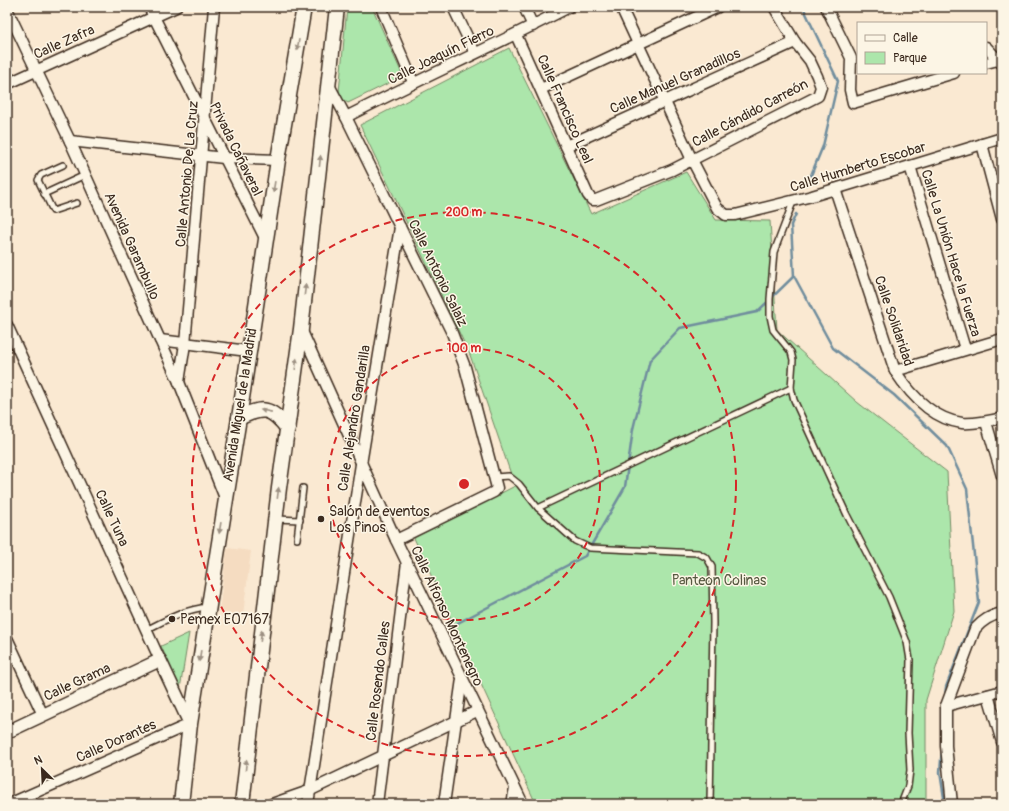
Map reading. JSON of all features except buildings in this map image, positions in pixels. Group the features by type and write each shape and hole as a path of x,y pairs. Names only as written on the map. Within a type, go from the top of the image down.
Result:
{"main road":[{"path":"242,804 275,519 301,329 337,7"},
{"name":"Avenida Miguel de la Madrid","path":"180,803 190,724 208,607 239,418 248,351 302,10"},
{"path":"239,418 256,410 269,411 278,416 288,429"}],"street":[{"name":"Privada Cañaveral","path":"149,7 266,240"},
{"name":"Calle Zafra","path":"7,84 176,7"},
{"name":"Calle Antonio De La Cruz","path":"179,382 185,344 203,155 214,7"},
{"path":"381,7 413,82"},
{"path":"453,7 475,53"},
{"path":"524,7 533,26"},
{"name":"Calle Joaquín Fierro","path":"346,117 413,82 516,35 569,7"},
{"path":"621,7 692,160"},
{"path":"541,89 638,42 718,7"},
{"name":"Calle Cándido Carreón","path":"588,195 592,200 612,196 692,160 818,96 821,87 817,76 810,62 795,42 774,7"},
{"path":"826,7 854,57 852,100 854,103 951,74"},
{"name":"Avenida Garambullo","path":"7,9 70,141 179,382 225,498"},
{"name":"Calle Francisco Leal","path":"516,35 588,195"},
{"name":"Calle Manuel Granadillos","path":"566,146 795,42"},
{"path":"987,48 1000,62"},
{"path":"987,63 1000,62"},
{"name":"Calle Antonio Salaiz","path":"329,85 444,314 459,350 497,488 494,492 396,540"},
{"name":"Calle Humberto Escobar","path":"692,160 721,212 726,215 735,215 793,202 1002,138"},
{"path":"70,141 224,158 278,160"},
{"path":"982,144 1002,219"},
{"name":"Calle La Unión Hace la Fuerza","path":"910,166 965,349"},
{"name":"Calle Solidaridad","path":"835,189 895,371 906,389 922,403 940,415 962,423 986,422 1002,418"},
{"name":"Calle Alejandro Gandarilla","path":"308,804 400,227"},
{"name":"Calle Tuna","path":"7,326 190,724"},
{"name":"Calle Alfonso Montenegro","path":"301,329 396,540 523,804"},
{"path":"895,371 1002,339"},
{"path":"160,340 248,351"},
{"path":"986,422 1002,476"},
{"name":"Calle Rosendo Calles","path":"377,804 407,562"},
{"path":"952,804 946,746 946,706 975,629 982,621 992,615 1002,613"},
{"path":"7,638 43,715"},
{"name":"Calle Grama","path":"7,732 160,660"},
{"path":"444,804 462,679"},
{"path":"946,706 1002,691"},
{"path":"988,695 1002,742"},
{"path":"272,804 309,791 477,711"},
{"name":"Calle Dorantes","path":"9,804 190,724"},
{"path":"512,804 515,788"}],"lane":[{"path":"63,165 38,177 38,180 54,211 77,203"},
{"path":"44,194 85,175"},
{"path":"793,202 774,252 770,316 773,330 791,352 793,360 791,388 794,400 847,516 889,597 907,642 910,660 908,733 910,770 908,786 901,804"},
{"path":"538,508 791,388"},
{"path":"494,477 509,476 519,484 538,508 575,541 590,548 698,553 707,558 712,567 713,623 710,804"},
{"path":"297,539 303,488"},
{"path":"275,519 300,520"},
{"path":"146,630 180,613 195,608 208,607"}],"shaded area":[{"path":"227,548 251,551 243,615 219,612"}],"green space":[{"path":"347,7 372,7 403,76 348,103 342,99 339,92"},
{"name":"Panteon Colinas","path":"509,48 591,214 686,172 716,220 770,221 777,330 857,402 947,472 954,611 926,700 926,804 536,804 414,538 515,486 470,355 360,125"},
{"path":"189,633 180,689 161,646"}],"waterway":[{"path":"803,7 838,81 823,146 807,185"},
{"path":"796,214 791,225 794,276 833,348 894,395 947,446 967,489 979,602 946,687 945,696"},
{"path":"454,625 585,556 625,487 633,429 650,360 680,328 757,312 794,276"},
{"path":"942,747 940,772 945,804"}],"place":[{"name":"Salón de eventos Los Pinos","path":"321,519"},
{"name":"Pemex E07167","path":"172,619"}]}
